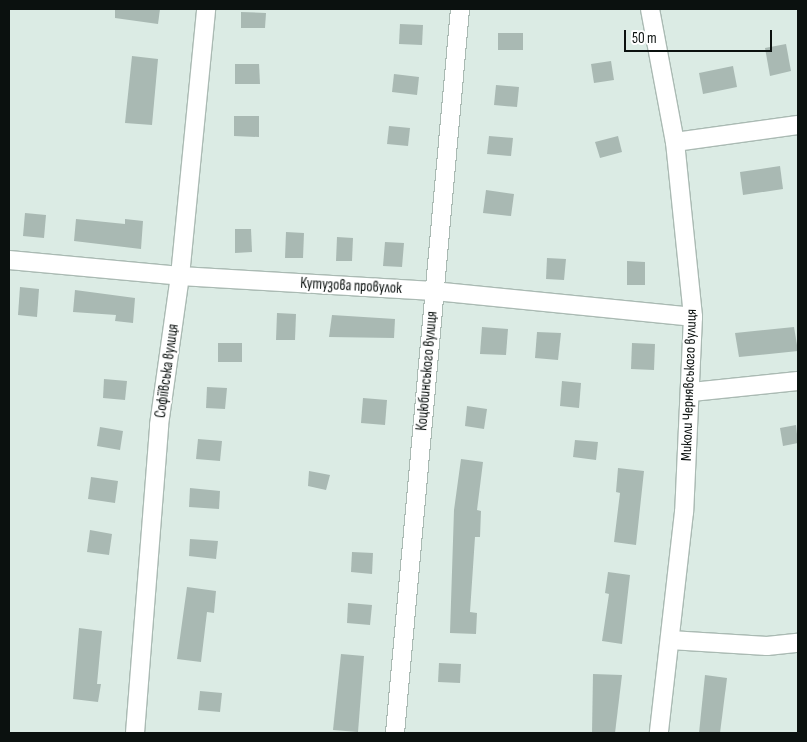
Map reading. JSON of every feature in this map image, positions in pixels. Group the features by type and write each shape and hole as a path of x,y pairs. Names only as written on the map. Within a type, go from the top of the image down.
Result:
{"street":[{"name":"Софіївська вулиця","path":"134,733 159,425 180,276 206,9"},
{"name":"Коцюбинського вулиця","path":"395,733 460,9"},
{"name":"Миколи Чернявського вулиця","path":"650,9 675,142 693,317 684,512 659,733"},
{"path":"675,142 798,126"},
{"name":"Кутузова провулок","path":"9,260 180,276 434,291 693,317"},
{"path":"691,392 798,381"},
{"path":"670,640 767,646 798,643"}],"building":[{"path":"115,9 160,9 158,24 115,18"},
{"path":"241,12 266,13 265,28 241,28"},
{"path":"400,24 423,25 422,45 399,44"},
{"path":"498,33 523,33 523,50 498,50"},
{"path":"786,44 791,71 770,76 765,48"},
{"path":"132,56 158,59 152,125 125,123"},
{"path":"611,61 614,80 594,83 591,64"},
{"path":"235,64 259,64 260,84 235,84"},
{"path":"733,66 737,87 703,94 699,73"},
{"path":"394,74 419,77 417,95 392,92"},
{"path":"496,85 519,87 517,107 494,105"},
{"path":"234,116 259,116 259,137 234,136"},
{"path":"389,126 410,128 408,146 387,144"},
{"path":"489,136 513,138 511,156 487,154"},
{"path":"618,136 622,152 600,158 595,142"},
{"path":"780,166 783,189 743,195 740,172"},
{"path":"486,190 514,194 511,216 483,213"},
{"path":"25,213 46,215 44,238 23,236"},
{"path":"76,219 125,224 125,219 143,221 141,249 74,241"},
{"path":"235,229 251,229 252,252 235,253"},
{"path":"286,232 304,233 303,258 285,258"},
{"path":"337,237 353,238 352,261 336,261"},
{"path":"385,242 404,243 402,267 383,266"},
{"path":"547,258 566,259 564,280 546,279"},
{"path":"627,261 645,262 645,285 627,285"},
{"path":"20,287 39,289 37,317 18,315"},
{"path":"75,290 135,298 133,323 115,321 116,315 73,312"},
{"path":"277,313 296,314 295,340 276,340"},
{"path":"332,315 395,319 394,338 329,337"},
{"path":"482,327 508,329 506,355 480,354"},
{"path":"794,327 798,351 739,357 735,333"},
{"path":"537,332 561,333 558,360 535,358"},
{"path":"218,343 242,343 242,362 218,362"},
{"path":"632,343 655,344 654,370 631,369"},
{"path":"104,379 127,381 125,400 103,398"},
{"path":"562,381 581,383 579,408 560,406"},
{"path":"207,387 227,388 225,409 206,408"},
{"path":"363,398 387,400 385,425 361,423"},
{"path":"467,406 487,409 484,429 465,426"},
{"path":"796,425 798,443 783,446 780,428"},
{"path":"100,427 123,431 120,450 97,446"},
{"path":"198,439 222,441 220,461 196,459"},
{"path":"575,440 598,442 596,460 573,457"},
{"path":"461,459 483,462 477,510 481,511 480,537 475,537 470,612 477,613 476,634 450,633 454,510"},
{"path":"618,468 644,471 636,545 614,542 620,493 616,492"},
{"path":"309,471 330,475 326,490 308,486"},
{"path":"91,477 118,481 115,503 88,499"},
{"path":"190,488 220,491 219,509 189,507"},
{"path":"90,530 112,534 109,555 87,552"},
{"path":"190,539 218,541 216,559 189,556"},
{"path":"352,552 373,553 372,574 351,572"},
{"path":"608,572 630,575 622,644 602,641 609,594 605,593"},
{"path":"187,587 216,591 214,613 207,612 201,662 177,659"},
{"path":"348,603 372,605 370,625 347,623"},
{"path":"79,628 102,631 97,684 101,684 98,702 73,699"},
{"path":"341,654 364,656 358,732 333,730"},
{"path":"439,663 461,664 460,683 438,682"},
{"path":"593,674 622,675 615,733 592,733"},
{"path":"705,675 727,678 720,733 699,733"},
{"path":"200,691 222,693 220,712 198,710"}]}
